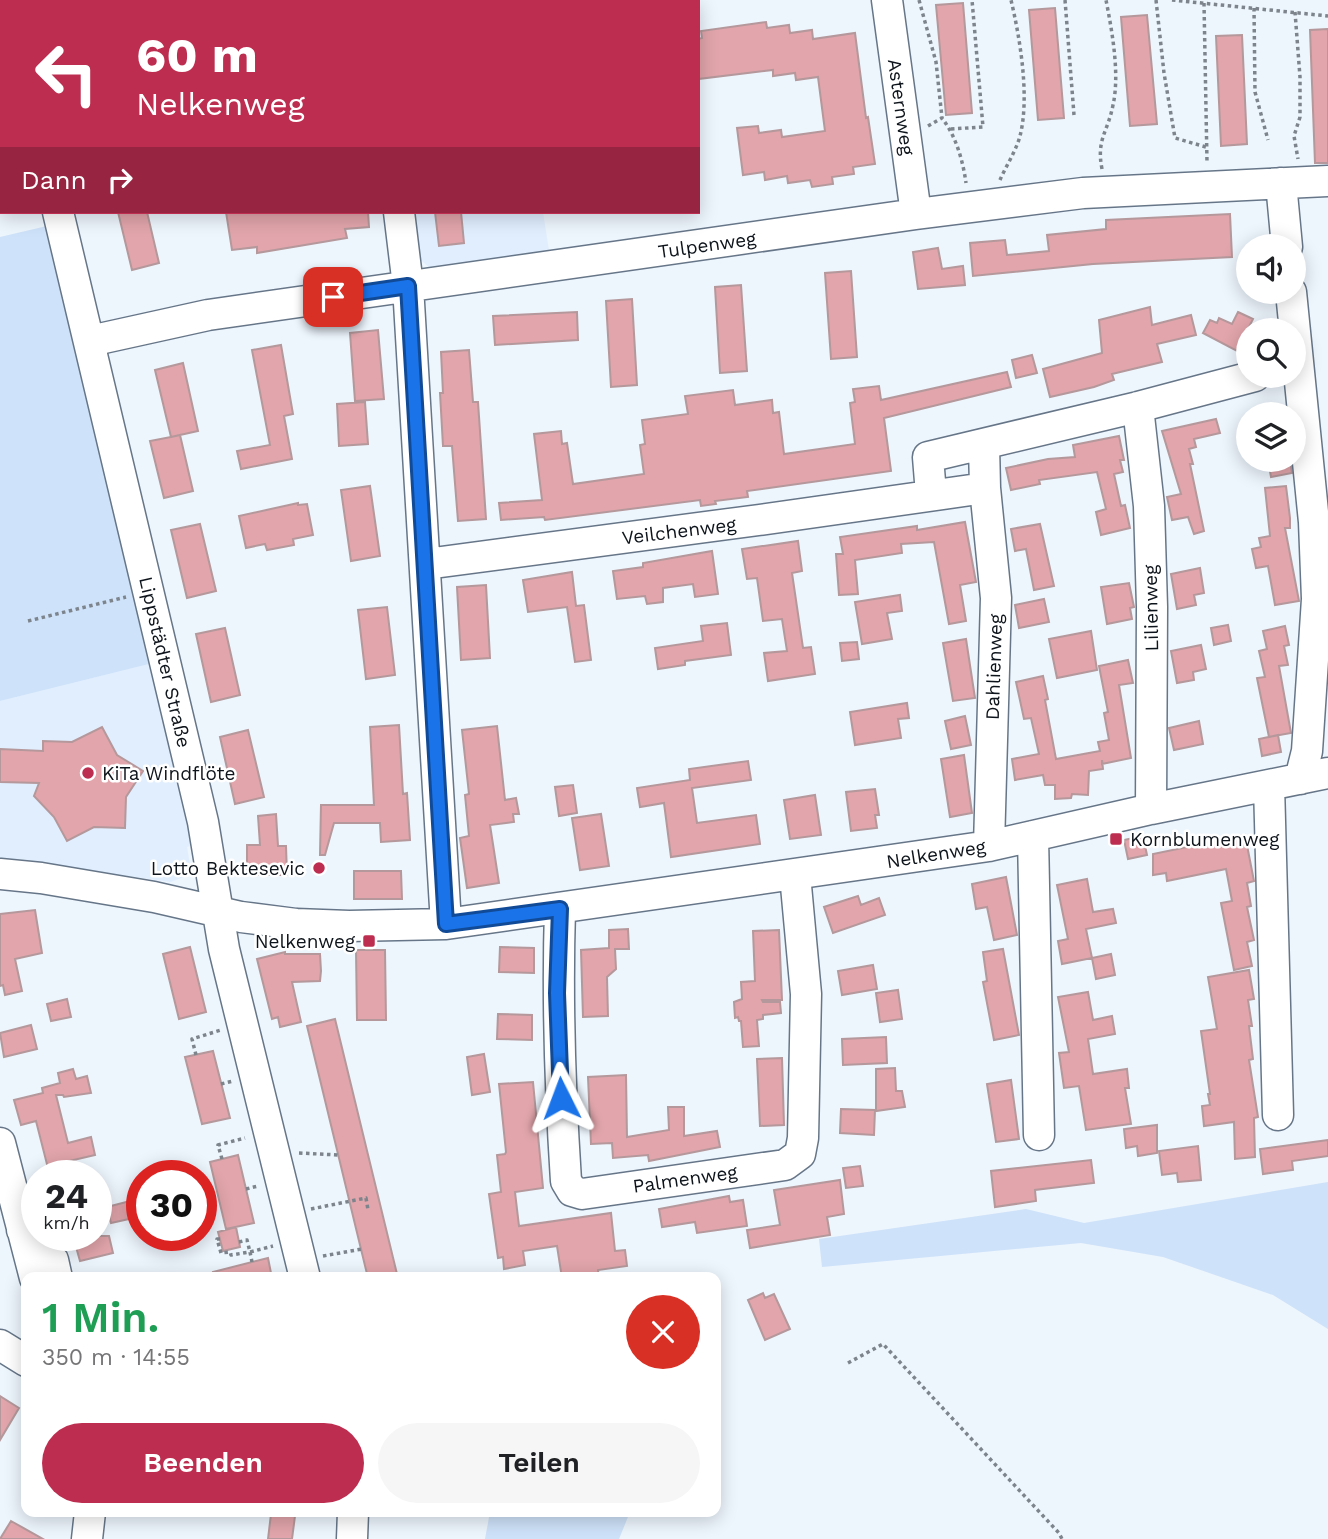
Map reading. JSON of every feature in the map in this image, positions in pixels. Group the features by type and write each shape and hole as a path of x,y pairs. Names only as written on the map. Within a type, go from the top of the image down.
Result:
{"street":[{"name":"Asternweg","path":"887,0 916,214"},
{"name":"Tulpenweg","path":"90,341 208,315 916,214 1106,192 1304,182"},
{"path":"1290,234 1304,182"},
{"name":"Lippstädter Straße","path":"58,214 203,822 221,932 303,1270"},
{"path":"400,214 408,286 426,564 446,924"},
{"path":"931,494 928,457 1236,381"},
{"path":"1299,388 1314,522 1317,599 1307,751 1314,776"},
{"name":"Lilienweg","path":"1138,407 1149,506 1152,594 1152,809"},
{"path":"984,445 985,488"},
{"name":"Veilchenweg","path":"426,564 985,488"},
{"name":"Dahlienweg","path":"985,488 996,598 989,846"},
{"name":"Nelkenweg","path":"0,874 41,878 241,917 296,924 446,924 989,846 1314,776"},
{"path":"1269,785 1278,1115"},
{"path":"1033,836 1039,1135"},
{"name":"Palmenweg","path":"560,909 557,1006 566,1181 572,1191 582,1194 785,1165 800,1154 803,1138 806,994 795,875"},
{"path":"0,1143 21,1225"},
{"path":"28,1251 33,1272"},
{"path":"43,1251 52,1260 55,1272"},
{"path":"0,1345 21,1358"},
{"path":"87,1539 89,1517"},
{"path":"352,1539 353,1517"}],"path":[{"path":"919,0 936,62 942,118 951,129 964,168 970,208"},
{"path":"951,129 983,127 972,0"},
{"path":"1001,204 1000,181 1020,136 1024,99 1020,40 1012,0"},
{"path":"1065,0 1074,115"},
{"path":"1105,0 1114,36 1114,104 1098,152 1106,192"},
{"path":"1156,0 1175,138 1206,146"},
{"path":"1172,0 1328,16"},
{"path":"1204,3 1207,187"},
{"path":"1254,8 1255,92 1268,140"},
{"path":"1295,12 1300,117 1294,136 1304,182"},
{"path":"906,140 942,118"},
{"path":"28,621 148,591"},
{"path":"196,1055 192,1039 243,1023"},
{"path":"222,1159 218,1145 272,1144 291,1153 339,1155"},
{"path":"289,1214 366,1198 368,1210"},
{"path":"220,1239 217,1240 221,1253 230,1252 231,1255 250,1252"},
{"path":"239,1242 247,1240 252,1262"},
{"path":"303,1270 350,1250 362,1249"},
{"path":"848,1363 883,1344 1062,1539"}],"shaded area":[{"path":"411,214 543,214 549,251 430,268 416,256"},
{"path":"47,226 149,664 0,701 0,237"},
{"name":"KiTa Windflöte","path":"149,664 193,845 187,847 190,865 188,875 171,882 0,858 0,701"},
{"path":"1328,1182 1328,1329 1273,1295 1163,1257 1081,1243 822,1267 819,1239 1026,1209 1084,1223"},
{"path":"489,1517 628,1517 619,1539 485,1539"}],"building":[{"path":"963,3 972,113 946,115 936,5"},
{"path":"1055,8 1064,118 1038,120 1029,10"},
{"path":"1147,15 1157,124 1130,126 1121,17"},
{"path":"766,22 767,28 789,25 790,33 812,30 813,39 855,33 875,164 853,167 854,174 832,177 833,184 812,187 810,180 788,183 787,176 765,180 764,172 743,175 737,128 758,126 759,133 781,130 782,137 825,131 818,77 796,80 795,73 773,76 773,70 700,79 701,31"},
{"path":"1328,29 1328,163 1315,163 1310,30"},
{"path":"1242,35 1247,144 1221,146 1216,36"},
{"path":"118,214 147,214 159,263 132,270"},
{"path":"226,214 368,214 369,227 345,229 347,238 257,253 257,247 232,250"},
{"path":"435,214 461,214 464,243 439,246"},
{"path":"1230,214 1232,257 1093,264 973,276 970,243 1005,240 1007,255 1049,251 1047,235 1106,229 1106,220"},
{"path":"938,248 942,269 963,266 965,285 918,289 913,252"},
{"path":"851,271 857,357 831,359 825,273"},
{"path":"741,285 747,371 720,373 715,287"},
{"path":"632,299 637,385 611,387 606,301"},
{"path":"1150,307 1152,325 1191,315 1196,335 1157,344 1162,362 1112,374 1114,380 1094,387 1050,397 1043,369 1102,353 1099,320"},
{"path":"577,312 578,340 495,345 493,316"},
{"path":"1238,312 1251,318 1236,318 1236,350 1203,333 1210,320 1217,323 1219,318 1232,324"},
{"path":"378,330 384,399 355,401 350,333"},
{"path":"281,345 293,414 284,416 292,459 241,469 237,451 270,445 252,350"},
{"path":"469,350 473,402 478,402 486,519 458,521 452,446 443,446 441,352"},
{"path":"1032,355 1037,373 1016,378 1012,360"},
{"path":"183,363 198,431 171,437 155,370"},
{"path":"1007,372 1011,387 884,418 891,471 747,491 748,497 715,501 716,504 701,506 700,500 545,520 544,517 501,520 499,503 542,500 534,434 561,431 562,444 567,443 573,484 644,474 640,445 645,444 642,420 688,414 685,396 733,390 735,405 772,400 773,413 779,412 784,454 855,444 850,403 855,402 853,389 879,386 881,400"},
{"path":"365,402 368,444 339,446 337,404"},
{"path":"1216,419 1220,433 1194,439 1196,447 1189,449 1204,531 1194,534 1188,517 1172,520 1167,497 1181,494 1162,431"},
{"path":"180,435 193,491 164,498 150,441"},
{"path":"1119,436 1124,460 1120,460 1123,472 1114,474 1121,506 1125,505 1130,528 1101,535 1096,512 1106,509 1097,472 1039,480 1040,484 1011,490 1006,468 1048,459 1075,457 1073,445"},
{"path":"1270,472 1292,472 1292,473 1271,477"},
{"path":"370,486 380,556 351,561 341,490"},
{"path":"1286,486 1290,528 1285,528 1299,601 1275,605 1268,566 1256,568 1252,549 1261,547 1259,538 1270,536 1265,488"},
{"path":"298,503 307,504 313,535 293,539 294,545 267,550 265,544 246,548 239,516"},
{"path":"965,522 976,582 960,585 966,621 949,624 934,542 901,544 902,553 855,560 858,594 839,595 836,554 843,554 840,537 917,526 917,530"},
{"path":"200,524 216,591 187,598 171,530"},
{"path":"1040,524 1054,586 1034,590 1026,549 1015,551 1011,529"},
{"path":"798,541 802,571 792,573 803,648 811,647 815,674 768,681 764,653 787,651 782,619 763,621 757,578 747,579 742,549"},
{"path":"712,551 718,594 695,597 693,584 663,588 663,602 647,604 645,596 617,599 613,571"},
{"path":"1200,568 1204,593 1194,595 1196,605 1177,609 1171,574"},
{"path":"572,572 576,606 584,605 591,660 575,662 567,607 528,612 523,580"},
{"path":"1129,583 1134,607 1130,608 1132,619 1107,624 1101,587"},
{"path":"486,585 490,658 461,660 457,587"},
{"path":"900,595 902,611 887,613 892,639 862,644 855,602"},
{"path":"1044,599 1049,622 1019,628 1015,605"},
{"path":"387,607 395,675 366,679 358,610"},
{"path":"727,623 731,655 685,661 685,665 658,669 655,648 703,641 701,626"},
{"path":"1228,625 1231,641 1214,645 1211,628"},
{"path":"1285,626 1289,645 1284,646 1288,665 1279,666 1291,733 1269,737 1257,678 1265,677 1259,651 1267,649 1263,631"},
{"path":"225,628 240,695 211,702 196,634"},
{"path":"1091,631 1097,670 1057,678 1049,639"},
{"path":"966,639 975,698 953,701 943,643"},
{"path":"857,642 859,659 842,661 840,643"},
{"path":"1201,645 1206,669 1193,672 1194,680 1177,683 1171,651"},
{"path":"1128,660 1133,683 1119,685 1131,758 1102,764 1103,769 1089,771 1088,795 1072,794 1071,798 1055,799 1055,785 1045,785 1043,775 1015,780 1012,759 1039,754 1031,718 1024,719 1016,682 1043,676 1056,759 1100,751 1098,742 1109,740 1104,713 1108,712 1099,666"},
{"path":"907,703 909,718 898,719 901,738 855,745 850,712"},
{"path":"965,716 971,745 951,749 945,721"},
{"path":"1199,721 1203,744 1174,750 1169,728"},
{"path":"399,725 403,794 407,793 410,840 381,842 380,823 334,823 325,855 320,855 321,805 374,805 370,727"},
{"path":"497,726 505,800 516,798 519,814 513,814 514,822 490,825 499,883 467,888 460,838 469,836 465,795 469,794 462,730"},
{"path":"102,727 117,755 143,771 126,797 125,828 94,827 67,841 54,817 34,796 39,783 0,782 0,749 43,751 43,741 72,742"},
{"path":"248,730 264,797 235,804 220,737"},
{"path":"1278,735 1281,752 1262,756 1259,739"},
{"path":"964,755 972,813 950,817 941,759"},
{"path":"748,761 751,780 692,788 697,823 756,815 760,844 671,857 664,803 640,807 637,788 690,780 689,769"},
{"path":"573,785 577,813 559,816 555,787"},
{"path":"875,789 879,815 875,815 877,828 851,831 846,792"},
{"path":"815,795 821,835 790,839 784,800"},
{"path":"276,814 278,846 286,846 287,875 247,875 247,845 260,845 258,816"},
{"path":"601,814 609,866 580,870 572,818"},
{"path":"1245,835 1254,881 1247,883 1251,906 1247,907 1254,940 1247,942 1252,966 1234,970 1221,903 1232,901 1226,869 1167,881 1166,873 1153,875 1153,854"},
{"path":"1143,836 1147,855 1128,859 1124,840"},
{"path":"354,871 401,871 402,899 354,899"},
{"path":"1006,877 1017,935 994,940 987,907 976,909 972,884"},
{"path":"1087,879 1093,912 1113,909 1116,923 1086,929 1092,958 1062,964 1058,941 1068,939 1057,885"},
{"path":"858,896 861,905 879,898 885,915 833,933 824,907"},
{"path":"35,910 42,953 15,959 22,991 5,995 3,985 0,986 0,914"},
{"path":"628,929 629,949 615,949 616,969 607,977 608,1016 583,1017 581,950 609,948 609,930"},
{"path":"779,930 782,1000 762,1000 780,1002 781,1013 763,1015 763,1019 757,1020 759,1046 743,1047 741,1021 738,1017 735,1018 734,1002 742,999 741,982 755,981 753,931"},
{"path":"190,947 206,1012 179,1019 163,954"},
{"path":"500,947 534,948 534,973 499,972"},
{"path":"1003,949 1019,1035 994,1040 983,982 987,981 983,952"},
{"path":"356,950 385,950 386,1020 357,1020"},
{"path":"285,952 320,954 321,971 320,981 292,982 301,1022 280,1027 278,1017 272,1019 257,959"},
{"path":"1111,954 1115,975 1096,979 1092,958"},
{"path":"873,965 877,989 842,995 838,971"},
{"path":"1249,970 1254,999 1248,1000 1253,1059 1249,1060 1258,1117 1254,1118 1255,1157 1235,1159 1234,1122 1204,1126 1202,1106 1210,1105 1210,1094 1201,1031 1217,1029 1208,977"},
{"path":"898,990 902,1019 880,1022 876,993"},
{"path":"1088,992 1093,1020 1112,1016 1115,1034 1088,1039 1093,1074 1127,1069 1129,1088 1125,1088 1131,1124 1086,1130 1079,1086 1064,1088 1059,1053 1069,1052 1058,997"},
{"path":"67,999 71,1017 51,1021 47,1004"},
{"path":"498,1014 532,1015 532,1040 497,1039"},
{"path":"335,1019 397,1272 367,1272 307,1026"},
{"path":"31,1025 37,1049 4,1057 0,1033"},
{"path":"886,1037 887,1063 843,1065 842,1039"},
{"path":"213,1051 230,1118 202,1124 185,1057"},
{"path":"484,1054 490,1092 472,1095 467,1057"},
{"path":"782,1058 784,1125 760,1126 757,1059"},
{"path":"895,1068 896,1091 902,1091 905,1107 876,1111 876,1069"},
{"path":"73,1069 76,1079 87,1076 91,1093 64,1097 56,1095 68,1143 91,1137 95,1155 74,1160 46,1160 36,1121 21,1125 14,1100 43,1093 42,1088 60,1083 58,1073"},
{"path":"626,1075 627,1137 669,1130 668,1107 684,1107 684,1136 717,1131 720,1147 649,1161 648,1155 613,1158 612,1143 591,1144 588,1077"},
{"path":"1011,1080 1019,1139 996,1142 987,1084"},
{"path":"533,1082 543,1188 515,1192 519,1226 611,1213 615,1251 625,1250 627,1266 598,1272 561,1272 557,1246 523,1251 525,1265 504,1269 503,1257 498,1258 489,1194 501,1192 497,1155 506,1152 499,1084"},
{"path":"841,1109 875,1110 874,1135 840,1133"},
{"path":"1157,1125 1157,1153 1138,1156 1137,1146 1126,1148 1124,1129"},
{"path":"1328,1140 1328,1156 1292,1161 1293,1170 1263,1174 1260,1149"},
{"path":"1198,1146 1201,1180 1178,1182 1177,1173 1162,1175 1159,1151"},
{"path":"238,1155 254,1223 226,1229 217,1191 217,1160"},
{"path":"1091,1160 1094,1183 1035,1190 1036,1201 995,1207 991,1171"},
{"path":"860,1166 863,1186 846,1188 843,1168"},
{"path":"840,1180 844,1214 827,1217 830,1235 750,1248 747,1230 780,1225 774,1190"},
{"path":"729,1196 730,1202 743,1200 747,1226 697,1233 695,1222 662,1227 659,1209"},
{"path":"126,1202 126,1220 112,1223 112,1206"},
{"path":"236,1227 240,1247 223,1251 218,1232"},
{"path":"112,1249 113,1253 80,1261 77,1251 112,1251"},
{"path":"268,1258 271,1272 213,1272"},
{"path":"763,1293 765,1298 774,1294 790,1329 765,1340 748,1300"},
{"path":"0,1396 19,1408 0,1440"},
{"path":"271,1517 295,1517 292,1539 268,1539"},
{"path":"11,1521 43,1539 0,1539"}],"place":[{"name":"KiTa Windflöte","path":"88,773"},
{"name":"Kornblumenweg","path":"1116,839"},
{"name":"Lotto Bektesevic","path":"319,868"},
{"name":"Nelkenweg","path":"369,941"}],"route":[{"path":"333,297 408,286 446,924 560,909 557,993 561,1098"}]}
